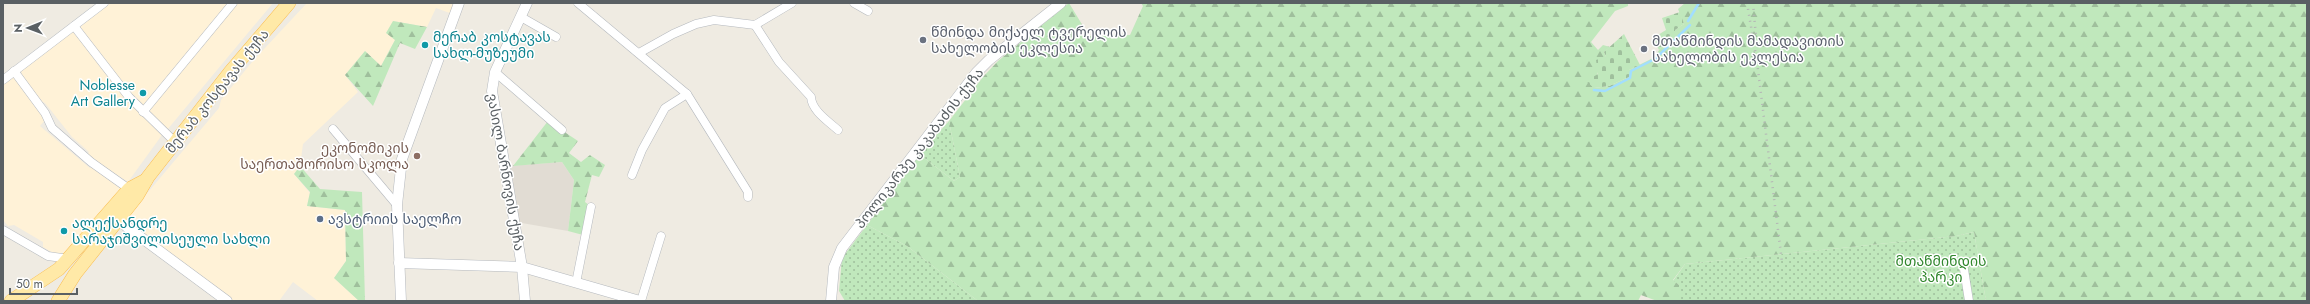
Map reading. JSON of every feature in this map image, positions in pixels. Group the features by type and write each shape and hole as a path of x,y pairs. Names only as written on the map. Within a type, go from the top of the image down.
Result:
{"main road":[{"name":"მერაბ კოსტავას ქუჩა","path":"58,301 75,274 137,196 146,180 175,142 230,72 289,3"},
{"name":"მერაბ კოსტავას ქუჩა","path":"11,301 52,275 69,259 129,189 146,180"}],"street":[{"path":"3,80 104,3"},
{"path":"143,112 233,3"},
{"path":"401,301 397,206 402,159 460,3"},
{"name":"ვასილ ბარნოვის ქუჩა","path":"525,301 522,267 493,101 493,80 495,72 527,3"},
{"path":"578,3 687,94 748,192 748,197"},
{"path":"639,53 672,34 696,24 714,20 755,25 792,3"},
{"path":"854,3 868,11"},
{"name":"პოლიკარპე კაკაბაძის ქუჩა","path":"831,301 834,267 842,248 927,136 976,73 989,60 1061,3"},
{"path":"521,17 556,37"},
{"path":"755,25 778,62 795,77 811,97 812,102 819,112 838,130"},
{"path":"74,26 143,112 175,142"},
{"path":"14,71 45,113 52,128 91,162 129,189"},
{"path":"495,72 562,130"},
{"path":"632,175 642,150 665,108 687,94"},
{"path":"333,129 397,206"},
{"path":"115,204 114,213 118,220 227,301"},
{"path":"576,283 591,206"},
{"path":"3,230 48,256 69,259"},
{"path":"399,263 522,267 641,301 661,236"},
{"path":"1963,263 1969,301"}],"shaded area":[{"path":"111,3 273,3 167,130 141,107 80,29 81,26"},
{"path":"307,3 459,3 455,15 436,8 427,27 393,21 395,40 381,66 365,51 345,75 358,92 303,144 300,166 294,174 310,193 307,206 345,210 346,261 334,278 359,301 318,301 293,282 279,301 233,301 128,221 128,216 219,108 221,100 252,62"},
{"path":"71,32 76,33 162,135 128,182 87,155 89,152 72,137 45,103 39,100 22,76 21,70"},
{"path":"11,77 15,78 45,120 40,126 90,168 96,166 122,188 65,253 55,254 43,247 43,242 14,225 8,226 3,220 3,83"},
{"path":"562,162 574,180 568,231 516,222 507,166"}],"green space":[{"path":"1069,3 1089,36 1130,35 1143,6 1141,3 1628,3 1628,6 1615,11 1591,42 1598,50 1603,45 1610,47 1604,52 1606,56 1601,60 1594,88 1609,86 1629,77 1629,70 1653,58 1663,45 1675,38 1675,30 1684,24 1678,9 1685,3 2307,3 2307,301 1986,301 1974,232 1956,236 1685,264 1673,280 1679,285 1679,301 1657,301 1641,295 1638,301 978,301 907,246 867,225 919,154 954,181 960,177 949,121 983,77 998,61"},
{"path":"1680,12 1684,24 1675,30 1675,38 1663,45 1659,50 1653,38 1666,30 1662,18"},
{"path":"393,21 427,27 415,49 400,43 373,106 345,75 365,51 381,66 395,40 386,33"},
{"path":"1624,34 1640,65 1629,70 1629,77 1609,86 1594,88 1586,81 1598,74 1596,60 1606,56 1604,52"},
{"path":"548,121 578,141 569,153 581,162 590,155 605,165 599,177 592,175 585,202 589,205 583,235 568,231 574,180 562,162 513,166"},
{"path":"949,121 960,177 954,181 919,154"},
{"path":"300,166 320,189 362,192 365,301 359,301 334,278 346,261 345,210 307,206 310,192 294,174"},
{"path":"867,225 907,246 978,301 845,301 839,291 842,258"},
{"name":"მთაწმინდის პარკი","path":"1974,232 1986,301 1679,301 1679,285 1673,281 1685,264 1956,236"}],"waterway":[{"path":"1688,21 1699,3"},
{"path":"1594,90 1605,91 1630,78 1631,71 1655,59 1690,25"}],"railway":[{"path":"1747,3 1757,62 1782,262"},
{"path":"1753,3 1756,37"}],"place":[{"name":"წმინდა მიქაელ ტვერელის სახელობის ეკლესია","path":"923,40"},
{"name":"მერაბ კოსტავას სახლ-მუზეუმი","path":"425,45"},
{"name":"მთაწმინდის მამადავითის სახელობის ეკლესია","path":"1644,49"},
{"name":"Noblesse Art Gallery","path":"143,93"},
{"name":"ეკონომიკის საერთაშორისო სკოლა","path":"417,156"},
{"name":"ავსტრიის საელჩო","path":"320,219"},
{"name":"ალექსანდრე სარაჯიშვილისეული სახლი","path":"64,231"}]}
